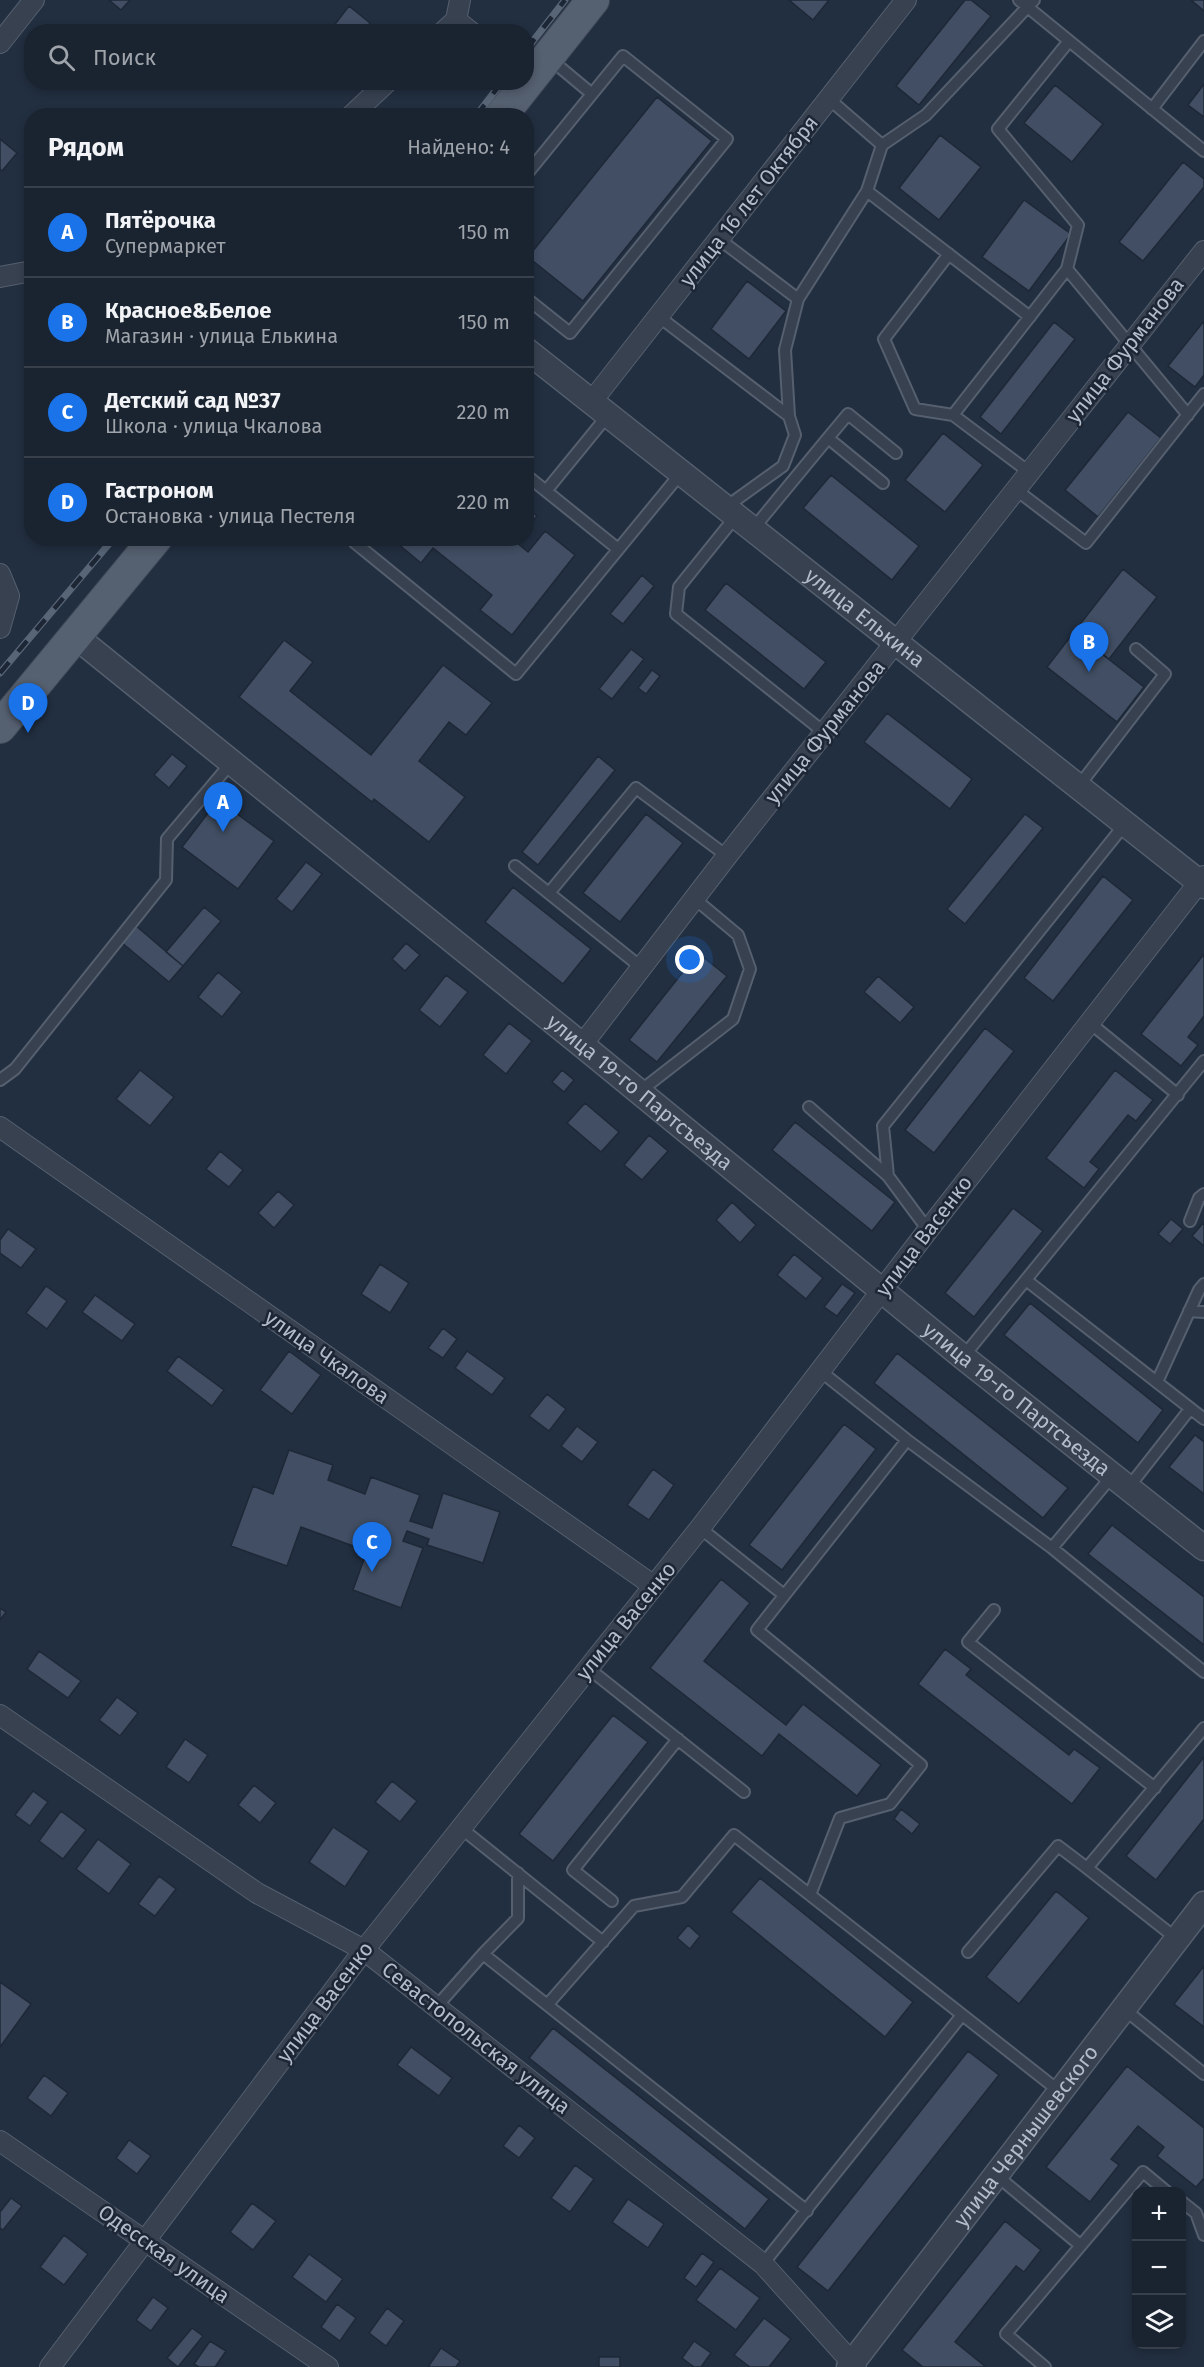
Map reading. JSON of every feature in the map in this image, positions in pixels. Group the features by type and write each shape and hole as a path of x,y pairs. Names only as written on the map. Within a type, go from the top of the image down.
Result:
{"main road":[{"path":"534,72 592,0"},
{"path":"507,108 520,90"},
{"path":"0,727 149,546"}],"street":[{"path":"0,44 34,0"},
{"path":"457,24 460,0"},
{"name":"улица 16 лет Октября","path":"600,408 658,316 906,0"},
{"path":"359,108 379,90"},
{"name":"улица Фурманова","path":"582,1045 727,856 1204,251"},
{"path":"0,277 24,273"},
{"name":"улица Елькина","path":"534,356 1125,824 1202,881"},
{"path":"0,574 9,596 0,628"},
{"name":"улица 19-го Партсъезда","path":"75,636 582,1045 963,1357 1204,1548"},
{"name":"улица Васенко","path":"50,2367 364,1950 700,1528 819,1370 1202,881"},
{"name":"улица Чкалова","path":"0,1127 654,1586"},
{"name":"Севастопольская улица","path":"0,1715 257,1893 364,1950 763,2264 852,2366"},
{"name":"улица Чернышевского","path":"852,2366 1059,2091 1204,1904"},
{"name":"Одесская улица","path":"0,2141 328,2367"}],"lane":[{"path":"1019,0 1031,4 1069,41 1204,151"},
{"path":"825,733 676,615 679,586 783,466 795,435 789,416 785,350 798,299 867,192 882,145 926,115 1031,4"},
{"path":"953,415 1067,269 1078,225 998,129 1069,41"},
{"path":"1152,109 1204,41"},
{"path":"534,165 623,56 727,139 570,333 534,304"},
{"path":"534,72 592,94"},
{"path":"829,99 882,145"},
{"path":"867,192 1030,317"},
{"path":"719,239 798,299"},
{"path":"949,254 884,339 915,409 953,415 1029,472"},
{"path":"1067,269 1188,415"},
{"path":"658,316 789,416"},
{"path":"1015,489 1086,543 1204,394"},
{"path":"546,491 600,408"},
{"path":"738,518 828,438 848,414 896,453"},
{"path":"828,438 883,483"},
{"path":"359,546 516,674 681,473"},
{"path":"534,481 618,549"},
{"path":"1078,787 1165,674 1136,649"},
{"path":"0,1080 15,1069 166,879 167,839 231,763"},
{"path":"549,893 636,788 727,856"},
{"path":"888,1176 884,1126 1125,824"},
{"path":"515,866 642,968"},
{"path":"639,1092 733,1019 750,969 738,935 695,899"},
{"path":"1090,1023 1178,1095"},
{"path":"963,1357 1204,1061"},
{"path":"809,1107 888,1176 928,1230"},
{"path":"1190,1221 1199,1198 1204,1194"},
{"path":"1026,1280 1204,1419"},
{"path":"1157,1382 1204,1284"},
{"path":"1190,1311 1204,1312"},
{"path":"819,1370 907,1440 1052,1548 1204,1672"},
{"path":"1052,1548 1190,1409"},
{"path":"810,1895 840,1818 890,1803 921,1765 757,1630 907,1440"},
{"path":"700,1528 784,1595"},
{"path":"994,1610 968,1642 1155,1788"},
{"path":"588,1668 744,1792"},
{"path":"1087,1868 1204,1728"},
{"path":"612,1901 573,1870 678,1739"},
{"path":"461,1828 603,1942"},
{"path":"548,2004 634,1906 682,1897 734,1835 1059,2091"},
{"path":"968,1952 1058,1846 1177,1939"},
{"path":"437,2006 518,1918 519,1874"},
{"path":"483,1954 807,2211"},
{"path":"1124,2008 1204,2074"},
{"path":"763,2264 962,2015"},
{"path":"1045,2367 1005,2334 1143,2172 1161,2187"},
{"path":"996,2175 1080,2245"},
{"path":"1186,2205 1196,2213 1204,2235"}],"building":[{"path":"109,0 130,0 121,10"},
{"path":"789,0 829,0 813,20"},
{"path":"965,0 971,0 991,16 919,105 896,86"},
{"path":"1191,0 1204,0 1204,11"},
{"path":"349,6 370,23 369,24 335,24"},
{"path":"1204,84 1204,117 1188,105"},
{"path":"1055,85 1103,124 1072,162 1024,123"},
{"path":"657,97 712,141 583,301 534,262 534,250"},
{"path":"940,135 981,167 939,220 899,188"},
{"path":"0,139 17,153 2,171 0,169"},
{"path":"1183,162 1204,179 1204,187 1143,261 1119,242"},
{"path":"1024,200 1071,234 1029,291 982,257"},
{"path":"747,281 786,311 749,359 711,329"},
{"path":"1204,321 1204,375 1195,387 1168,366"},
{"path":"1054,322 1075,339 1001,434 980,417"},
{"path":"1128,412 1161,438 1098,517 1065,490"},
{"path":"943,433 983,465 945,512 905,480"},
{"path":"831,475 919,546 892,580 803,508"},
{"path":"545,531 575,555 512,635 480,610 492,595 433,548 421,563 401,546 521,546 528,552"},
{"path":"1123,569 1157,597 1109,659 1074,632"},
{"path":"642,575 654,586 623,624 610,614"},
{"path":"726,583 826,662 804,689 705,610"},
{"path":"1074,632 1144,687 1117,722 1047,667"},
{"path":"284,640 313,662 290,691 371,755 443,665 492,703 466,735 449,722 419,761 465,797 429,842 374,799 372,802 239,697"},
{"path":"631,649 644,659 612,699 599,689"},
{"path":"652,670 660,676 646,694 638,688"},
{"path":"887,713 972,779 950,809 864,742"},
{"path":"172,754 187,766 169,788 154,775"},
{"path":"598,756 615,770 538,865 522,852"},
{"path":"218,800 274,841 238,889 182,847"},
{"path":"646,814 683,843 620,922 583,893"},
{"path":"1025,814 1043,828 965,924 947,909"},
{"path":"306,862 322,874 292,912 276,899"},
{"path":"1103,876 1133,900 1053,1001 1024,978"},
{"path":"513,887 591,949 563,984 485,922"},
{"path":"204,907 221,921 183,966 166,952"},
{"path":"135,925 183,966 169,982 121,942"},
{"path":"406,943 420,955 405,971 392,959"},
{"path":"698,953 727,976 657,1062 629,1040"},
{"path":"1204,954 1204,1016 1188,1037 1198,1045 1181,1066 1141,1034"},
{"path":"218,972 242,992 222,1017 198,997"},
{"path":"446,975 468,992 440,1027 419,1010"},
{"path":"878,976 914,1007 900,1023 864,992"},
{"path":"509,1023 532,1041 506,1074 483,1055"},
{"path":"985,1028 1014,1051 934,1153 905,1130"},
{"path":"140,1070 174,1097 150,1126 116,1099"},
{"path":"562,1070 574,1080 564,1092 552,1082"},
{"path":"1115,1070 1153,1100 1136,1121 1128,1115 1090,1162 1099,1169 1084,1188 1046,1158"},
{"path":"585,1103 619,1132 601,1152 567,1123"},
{"path":"795,1122 895,1202 872,1231 772,1150"},
{"path":"649,1135 668,1151 642,1180 624,1165"},
{"path":"220,1151 243,1170 229,1187 206,1169"},
{"path":"278,1191 294,1205 274,1228 258,1213"},
{"path":"732,1202 756,1225 740,1243 716,1220"},
{"path":"1013,1208 1043,1231 974,1317 945,1293"},
{"path":"1171,1219 1183,1229 1170,1244 1158,1234"},
{"path":"1204,1222 1204,1246 1192,1236"},
{"path":"8,1229 36,1249 21,1268 0,1253 0,1240"},
{"path":"794,1254 823,1278 806,1299 777,1275"},
{"path":"380,1264 409,1283 390,1313 361,1294"},
{"path":"842,1284 855,1293 837,1316 824,1307"},
{"path":"46,1286 67,1301 47,1329 26,1313"},
{"path":"95,1295 135,1324 122,1341 82,1312"},
{"path":"1030,1303 1163,1410 1138,1443 1004,1335"},
{"path":"443,1328 457,1339 443,1358 428,1348"},
{"path":"289,1351 321,1375 292,1414 260,1390"},
{"path":"467,1351 505,1378 492,1395 455,1368"},
{"path":"897,1353 1068,1488 1043,1518 874,1383"},
{"path":"178,1356 224,1390 212,1406 167,1371"},
{"path":"547,1394 566,1409 549,1431 529,1416"},
{"path":"844,1424 876,1449 782,1570 749,1545"},
{"path":"577,1426 598,1442 582,1462 561,1446"},
{"path":"1195,1435 1204,1442 1204,1494 1169,1467"},
{"path":"289,1450 333,1465 328,1480 365,1494 371,1477 420,1495 410,1521 432,1528 443,1493 500,1512 483,1563 427,1545 429,1539 407,1531 403,1541 423,1548 401,1608 353,1590 367,1551 301,1527 287,1566 231,1546 253,1486 273,1494"},
{"path":"653,1469 674,1485 649,1520 627,1505"},
{"path":"1112,1525 1204,1597 1204,1645 1088,1554"},
{"path":"721,1579 750,1603 704,1661 786,1725 803,1704 881,1765 857,1796 779,1734 762,1756 650,1668"},
{"path":"0,1608 6,1612 0,1620"},
{"path":"945,1649 971,1669 966,1675 1069,1755 1074,1749 1100,1768 1072,1804 918,1684"},
{"path":"39,1651 81,1681 68,1698 27,1669"},
{"path":"117,1697 138,1713 120,1736 99,1720"},
{"path":"613,1715 648,1742 553,1861 519,1834"},
{"path":"185,1739 208,1755 189,1783 166,1767"},
{"path":"1204,1757 1204,1819 1156,1880 1126,1856"},
{"path":"392,1781 417,1801 400,1822 375,1802"},
{"path":"254,1785 276,1803 260,1823 238,1805"},
{"path":"33,1791 48,1802 30,1826 15,1815"},
{"path":"901,1809 920,1824 912,1834 894,1819"},
{"path":"61,1811 86,1830 63,1859 39,1841"},
{"path":"333,1827 369,1851 345,1887 309,1862"},
{"path":"98,1839 131,1864 109,1894 76,1869"},
{"path":"159,1876 176,1889 155,1916 138,1904"},
{"path":"760,1878 913,2002 885,2037 731,1912"},
{"path":"1056,1891 1089,1918 1019,2004 986,1977"},
{"path":"688,1925 700,1936 690,1949 677,1938"},
{"path":"1204,1966 1204,2027 1174,2004"},
{"path":"0,1982 31,2004 0,2047"},
{"path":"553,2028 769,2199 745,2229 529,2058"},
{"path":"411,2047 452,2078 439,2096 397,2065"},
{"path":"968,2051 999,2075 828,2291 797,2267"},
{"path":"1127,2066 1204,2128 1204,2178 1196,2187 1157,2156 1164,2147 1138,2126 1111,2159 1119,2165 1090,2202 1046,2167"},
{"path":"44,2075 68,2093 51,2116 27,2098"},
{"path":"519,2125 535,2138 519,2158 503,2146"},
{"path":"129,2140 151,2156 137,2174 116,2158"},
{"path":"575,2165 594,2179 570,2212 551,2198"},
{"path":"11,2198 22,2206 3,2230 0,2228 0,2212"},
{"path":"628,2199 664,2224 648,2248 612,2222"},
{"path":"252,2203 276,2221 253,2250 230,2232"},
{"path":"1005,2221 1041,2250 1024,2272 1016,2266 955,2342 986,2367 923,2367 902,2350"},
{"path":"64,2235 88,2254 64,2285 40,2267"},
{"path":"702,2253 714,2262 696,2287 684,2278"},
{"path":"309,2254 343,2279 326,2302 292,2277"},
{"path":"720,2268 760,2298 736,2330 696,2300"},
{"path":"153,2297 168,2308 151,2331 136,2320"},
{"path":"337,2304 356,2318 340,2341 321,2327"},
{"path":"387,2308 404,2321 386,2346 369,2333"},
{"path":"764,2318 791,2339 769,2367 750,2367 734,2355"},
{"path":"192,2328 203,2336 178,2367 167,2358"},
{"path":"210,2341 226,2351 215,2367 199,2367 194,2364"},
{"path":"694,2341 711,2353 701,2367 694,2367 682,2358"},
{"path":"441,2348 460,2361 456,2367 428,2367"},
{"path":"599,2357 620,2357 620,2367 599,2367"}],"railway":[{"path":"534,40 565,0"},
{"path":"482,108 496,90"},
{"path":"0,673 107,546"}],"place":[{"name":"Красное&Белое","path":"1089,672"},
{"name":"Гастроном","path":"28,733"},
{"name":"Пятёрочка","path":"223,832"},
{"name":"Детский сад №37","path":"372,1572"}]}
